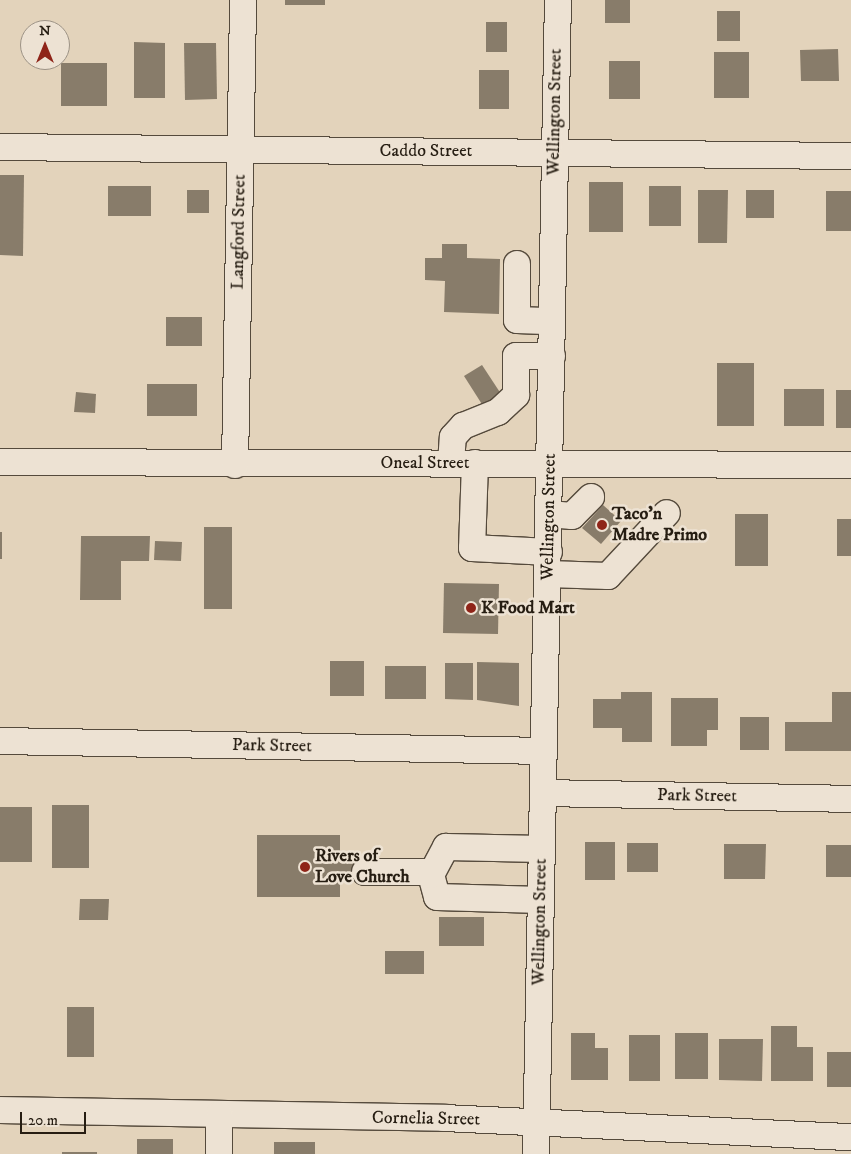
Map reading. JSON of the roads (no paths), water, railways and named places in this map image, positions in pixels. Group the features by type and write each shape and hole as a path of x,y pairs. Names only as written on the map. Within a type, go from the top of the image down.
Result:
{"street":[{"name":"Langford Street","path":"235,465 243,0"},
{"name":"Wellington Street","path":"536,1154 549,563 554,152 558,0"},
{"name":"Caddo Street","path":"0,148 851,156"},
{"path":"517,264 517,320 552,321"},
{"path":"552,356 516,356 516,395 498,412 464,426 453,437 463,462 472,548 608,576 667,513"},
{"name":"Oneal Street","path":"0,462 235,465 463,462 851,465"},
{"path":"549,514 572,516 591,497"},
{"name":"Park Street","path":"0,741 544,751"},
{"name":"Park Street","path":"543,793 851,798"},
{"path":"541,900 437,897 432,872 446,847 542,848"},
{"path":"365,872 432,872"},
{"name":"Cornelia Street","path":"0,1110 537,1122 851,1137"},
{"path":"219,1154 220,1115"}],"place":[{"name":"Taco'n Madre Primo","path":"602,525"},
{"name":"K Food Mart","path":"471,608"},
{"name":"Rivers of Love Church","path":"305,867"}]}
